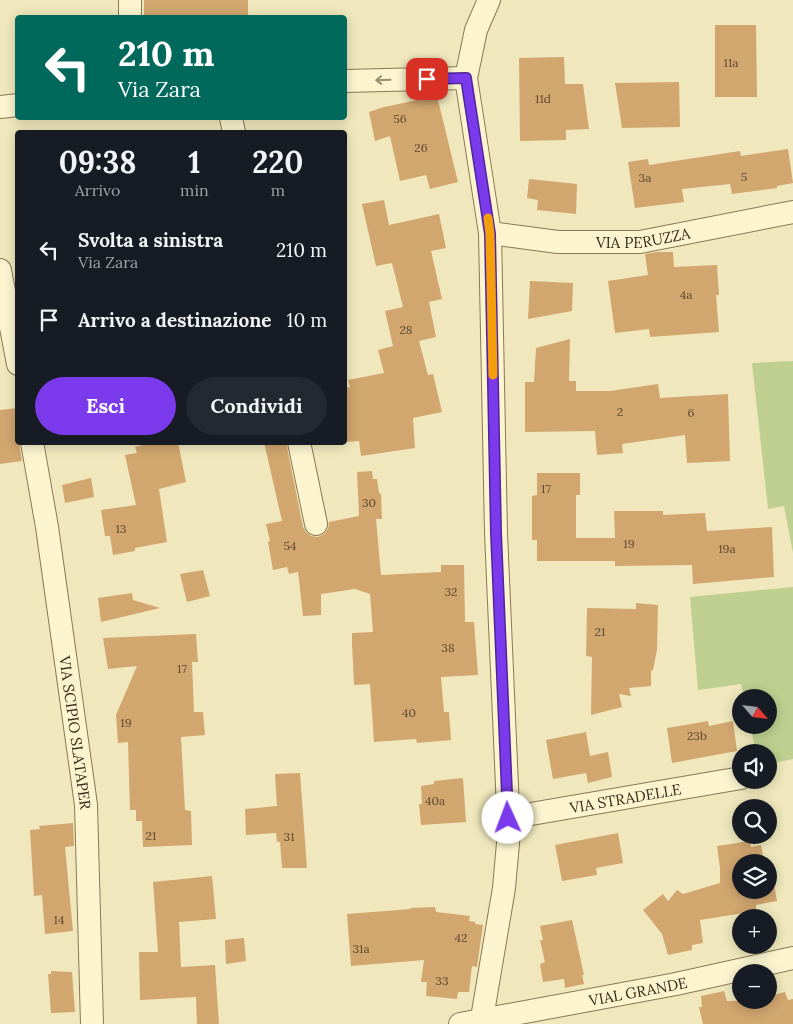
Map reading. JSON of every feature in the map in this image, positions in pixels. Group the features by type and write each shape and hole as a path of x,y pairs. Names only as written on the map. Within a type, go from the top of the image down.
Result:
{"street":[{"path":"130,0 130,15"},
{"path":"475,1023 504,888 509,832 496,533 490,234 466,78 476,30 489,0"},
{"path":"347,81 466,78"},
{"path":"0,107 15,105"},
{"name":"VIA PERUZZA","path":"490,234 558,242 640,242 793,212"},
{"path":"0,270 15,348"},
{"name":"VIA SCIPIO SLATAPER","path":"33,445 47,527 86,805 92,1024"},
{"path":"300,445 316,524"},
{"name":"VIA STRADELLE","path":"508,818 732,780"},
{"name":"VIAL GRANDE","path":"475,1023 676,984 793,958"}],"green space":[{"path":"793,361 793,553 784,506 768,509 752,363"},
{"path":"793,587 793,759 777,762 777,744 754,744 752,734 778,734 778,689 742,689 741,684 698,690 690,597"}],"building":[{"path":"144,0 248,0 248,15 144,15"},
{"path":"715,25 756,25 757,97 715,97"},
{"path":"564,57 565,84 583,84 589,129 566,130 566,140 520,141 519,58"},
{"path":"679,82 680,127 622,128 615,83"},
{"path":"437,96 458,182 430,189 426,175 400,181 390,136 375,141 369,112"},
{"path":"788,149 793,183 777,186 777,188 732,194 730,184 682,189 684,202 635,208 628,162 648,159 649,165 740,151 741,156"},
{"path":"529,179 577,184 576,214 537,210 538,200 527,198"},
{"path":"384,200 389,225 439,214 446,248 431,251 442,299 429,302 436,337 419,341 428,375 433,374 442,412 413,418 415,448 361,456 359,441 347,442 347,388 350,387 348,380 384,373 378,350 393,346 385,311 403,307 392,263 376,266 362,204"},
{"path":"673,252 674,267 717,265 719,295 716,295 719,332 650,337 649,329 615,333 608,281 648,275 645,254"},
{"path":"530,281 573,283 572,311 528,319"},
{"path":"570,339 569,381 576,381 576,391 610,391 658,384 660,398 728,394 730,461 687,463 685,435 622,444 623,453 597,455 595,431 525,432 525,382 534,382 536,348"},
{"path":"15,408 15,445 19,445 22,461 0,464 0,410"},
{"path":"143,445 179,445 186,482 159,489 167,542 135,548 135,551 113,555 110,536 105,536 101,510 136,505 125,455 137,453 135,447"},
{"path":"265,445 287,445 303,527 311,536 318,537 324,534 328,529 329,522 359,516 357,472 372,471 373,479 377,479 379,493 381,494 382,519 376,519 381,575 441,572 441,565 464,565 465,622 474,622 478,675 441,677 444,712 449,712 451,740 417,743 416,739 374,742 370,684 354,685 352,643 352,633 373,632 370,594 355,589 321,594 321,615 303,616 298,572 289,574 287,567 273,570 266,524 282,521"},
{"path":"537,473 580,473 580,495 576,495 576,538 615,538 614,511 663,511 663,515 705,513 707,531 772,527 774,577 693,584 692,565 615,566 615,561 537,561 537,540 532,540 532,496 537,495"},
{"path":"91,478 94,497 65,503 62,485"},
{"path":"203,570 210,596 187,602 180,574"},
{"path":"132,593 133,600 160,608 101,622 98,598"},
{"path":"636,603 658,605 657,650 653,670 651,671 651,686 629,688 631,696 619,694 622,707 591,715 592,657 586,656 587,608 636,609"},
{"path":"196,634 198,662 192,662 194,712 203,712 205,735 181,737 185,810 191,811 192,845 143,847 142,821 136,821 136,810 130,810 128,742 118,743 116,715 137,666 108,669 103,638"},
{"path":"708,721 709,726 732,721 732,734 735,734 736,744 732,744 732,752 672,763 667,728"},
{"path":"586,732 590,756 608,752 612,777 588,783 586,773 553,779 546,740"},
{"path":"300,773 307,868 282,868 280,842 277,842 276,833 246,835 245,809 277,806 275,774"},
{"path":"463,778 466,822 421,825 419,804 422,804 421,786 434,784 434,781"},
{"path":"73,823 74,846 65,847 73,931 45,934 42,895 34,896 30,830 40,829 39,826"},
{"path":"618,833 623,863 596,868 597,875 562,881 555,845"},
{"path":"732,844 750,844 751,847 761,845 763,854 732,854 732,899 777,899 777,901 756,905 756,909 732,909 732,915 700,920 703,943 692,945 692,950 668,955 662,934 643,910 663,894 668,901 677,890 683,894 720,883 717,846"},
{"path":"212,876 216,919 179,922 181,967 215,965 219,1024 197,1024 196,997 140,1000 139,952 158,952 153,882"},
{"path":"435,907 436,912 470,916 469,921 483,925 477,967 472,966 469,992 458,992 457,999 426,996 427,982 421,982 424,960 351,966 347,914"},
{"path":"572,920 584,975 582,975 584,984 565,988 564,979 543,982 540,964 545,962 540,940 543,940 540,926"},
{"path":"244,938 246,961 226,964 225,940"},
{"path":"51,971 72,972 75,1012 51,1013 48,974 51,974"},
{"path":"724,991 727,1001 732,1001 732,1009 777,1009 777,994 785,992 788,1000 793,999 793,1024 703,1024 699,1007 702,1007 701,996"}],"slow traffic":[{"path":"488,218 493,375"}],"route":[{"path":"427,79 466,78 490,234 496,533 508,818"}]}
